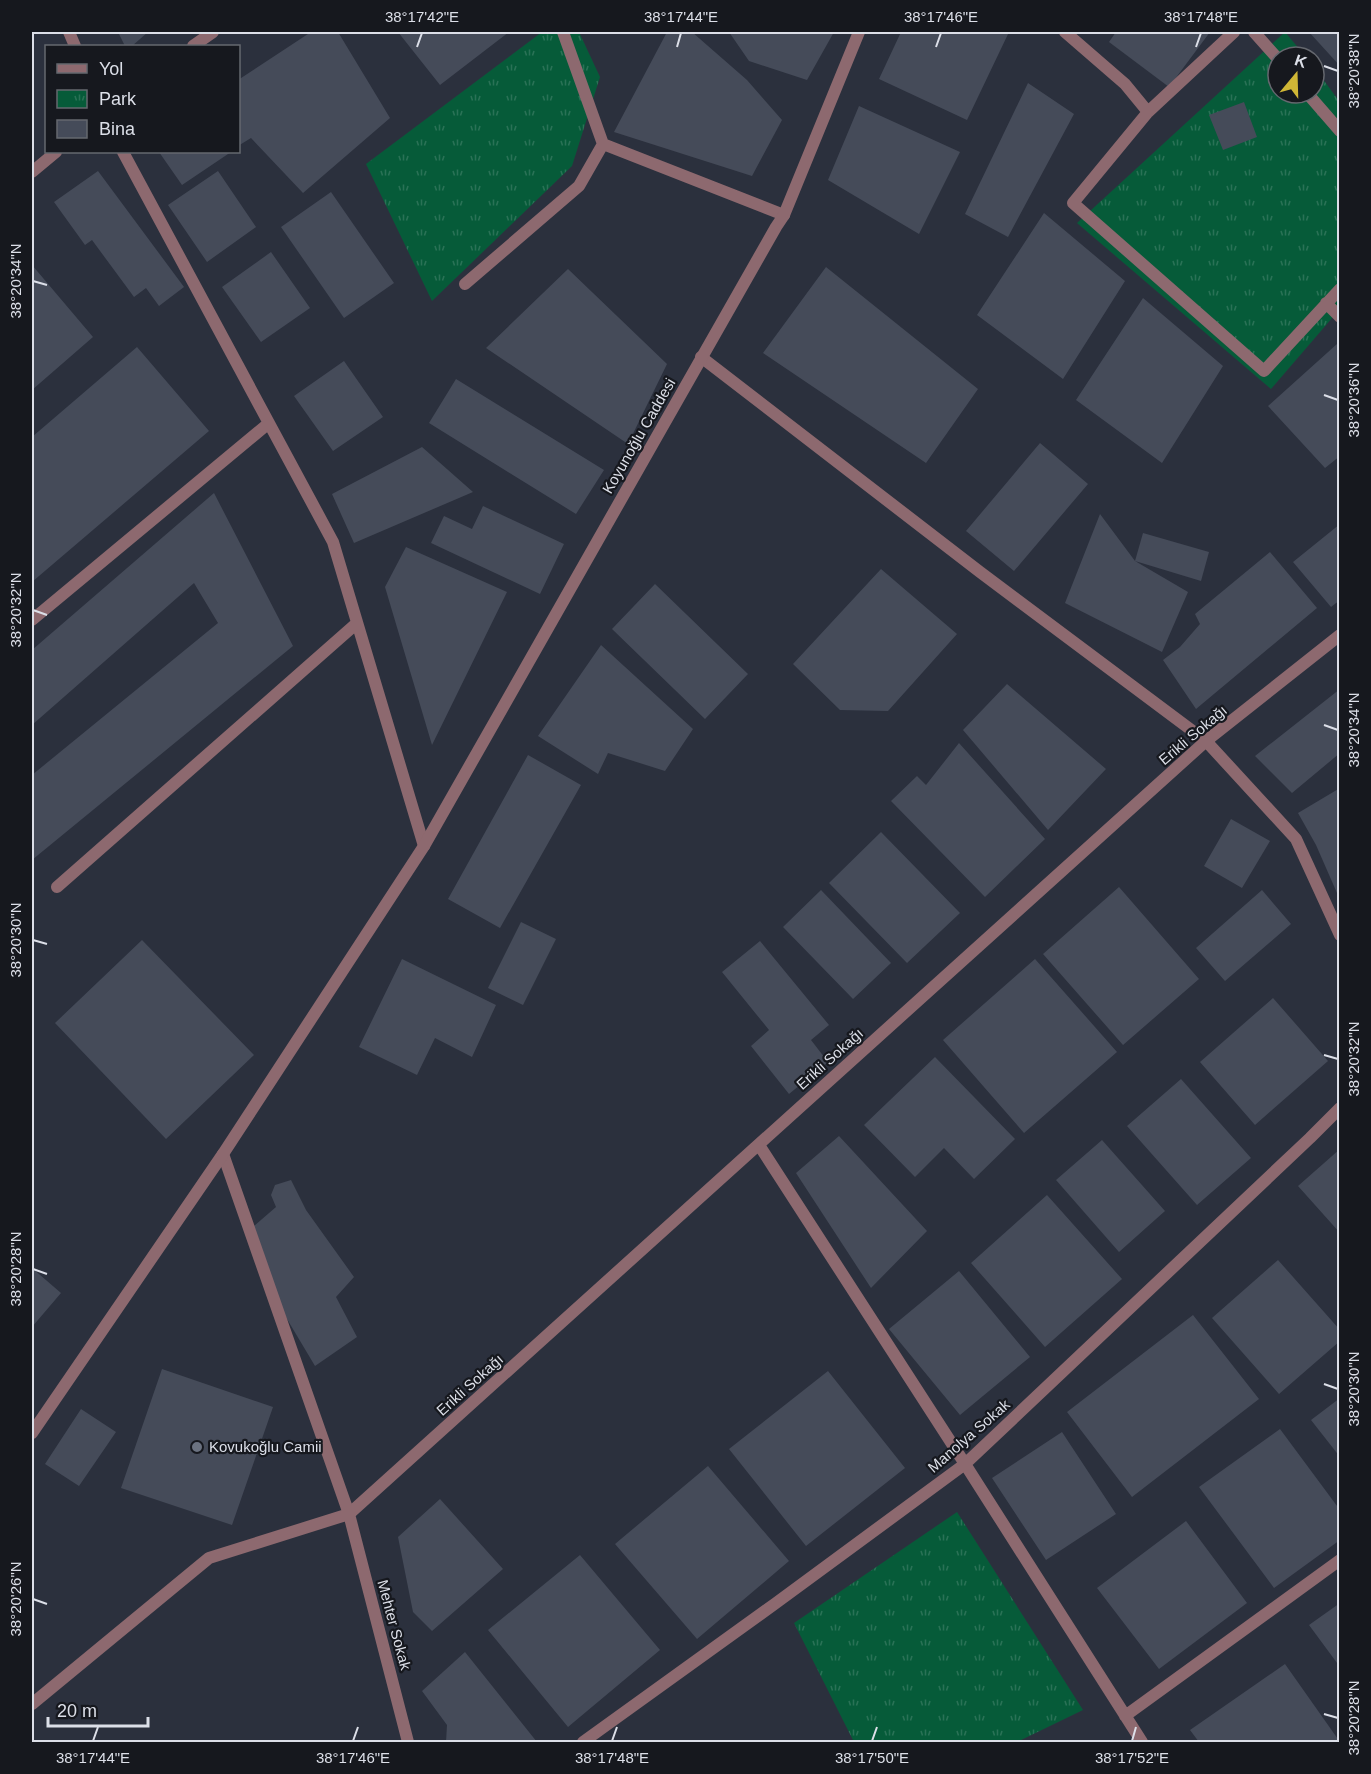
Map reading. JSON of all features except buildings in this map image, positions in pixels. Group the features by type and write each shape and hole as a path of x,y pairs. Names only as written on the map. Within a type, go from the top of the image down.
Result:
{"street":[{"path":"194,45 213,32"},
{"path":"563,32 603,144 784,215"},
{"name":"Koyunoğlu Caddesi","path":"32,1433 223,1154 424,846 784,215 860,32"},
{"path":"1065,32 1125,84 1148,112"},
{"path":"1234,32 1148,112 1073,203 1264,371 1340,289"},
{"path":"1254,32 1266,46"},
{"path":"1317,105 1340,131"},
{"path":"465,284 579,186 603,144"},
{"path":"32,172 55,153"},
{"path":"124,153 333,542 424,846"},
{"path":"1326,303 1340,317"},
{"path":"701,357 980,572 1206,741 1296,839 1340,934"},
{"path":"32,620 269,423"},
{"path":"57,886 357,623"},
{"name":"Erikli Sokağı","path":"349,1514 1206,741 1340,636"},
{"name":"Manolya Sokak","path":"583,1743 965,1464 1340,1108"},
{"path":"759,1145 1142,1743"},
{"name":"Mehter Sokak","path":"223,1154 349,1514 407,1737"},
{"path":"32,1704 209,1558 349,1514"},
{"path":"1125,1716 1340,1560"},
{"path":"396,1743 407,1737"}],"green space":[{"path":"542,32 579,32 600,77 572,166 432,301 366,164"},
{"path":"1285,32 1296,45 1271,45"},
{"path":"1266,49 1266,105 1326,105 1326,83 1339,101 1339,310 1271,389 1077,223"},
{"path":"957,1512 1083,1710 1017,1742 854,1742 794,1623"}],"place":[{"name":"Kovukoğlu Camii","path":"197,1447"}]}
